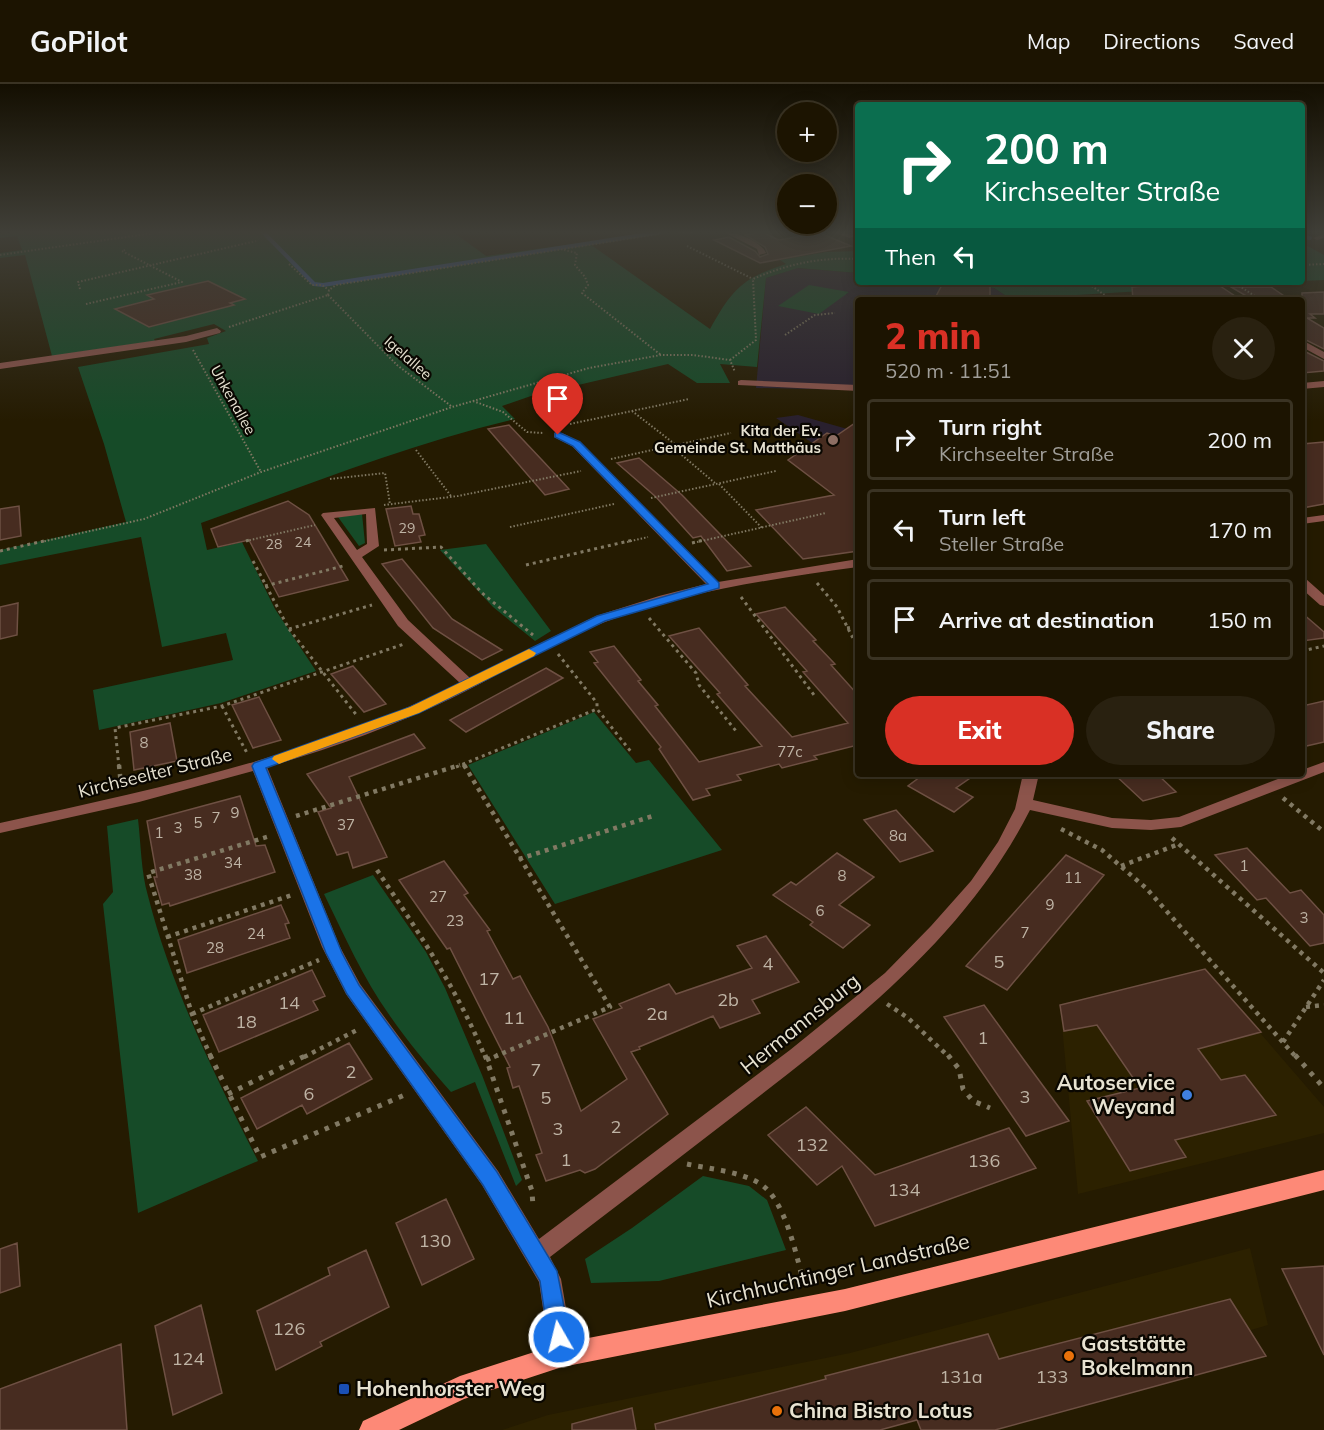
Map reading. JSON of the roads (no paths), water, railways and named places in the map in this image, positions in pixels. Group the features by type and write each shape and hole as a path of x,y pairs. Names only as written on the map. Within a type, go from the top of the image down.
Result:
{"main road":[{"name":"Kirchhuchtinger Landstraße","path":"372,1430 460,1388 562,1354 845,1300 1324,1180"}],"street":[{"path":"0,366 186,339 218,330"},
{"path":"1305,345 1324,356"},
{"path":"741,383 855,388"},
{"path":"1305,386 1324,384"},
{"path":"558,435 576,444 677,547 722,585"},
{"path":"358,559 373,546 370,510 327,515 387,601 418,639 469,684"},
{"path":"1305,521 1324,518"},
{"name":"Kirchseelter Straße","path":"0,828 123,801 259,766 368,729 469,684 601,619 639,606 722,585 855,563"},
{"path":"1305,585 1324,602"},
{"path":"259,766 334,953 353,989 490,1179 550,1278 562,1354"},
{"path":"1305,775 1324,767"},
{"name":"Hermannsburg","path":"535,1255 797,1056 873,995 937,931 977,885 1005,844 1024,806 1030,777"},
{"path":"1024,806 1112,823 1158,825 1181,822 1299,777"}],"place":[{"name":"Kita der Ev. Gemeinde St. Matthäus","path":"833,440"},
{"name":"Autoservice Weyand","path":"1187,1095"},
{"name":"Gaststätte Bokelmann","path":"1069,1356"},
{"name":"Hohenhorster Weg","path":"344,1389"},
{"name":"China Bistro Lotus","path":"777,1411"}]}
